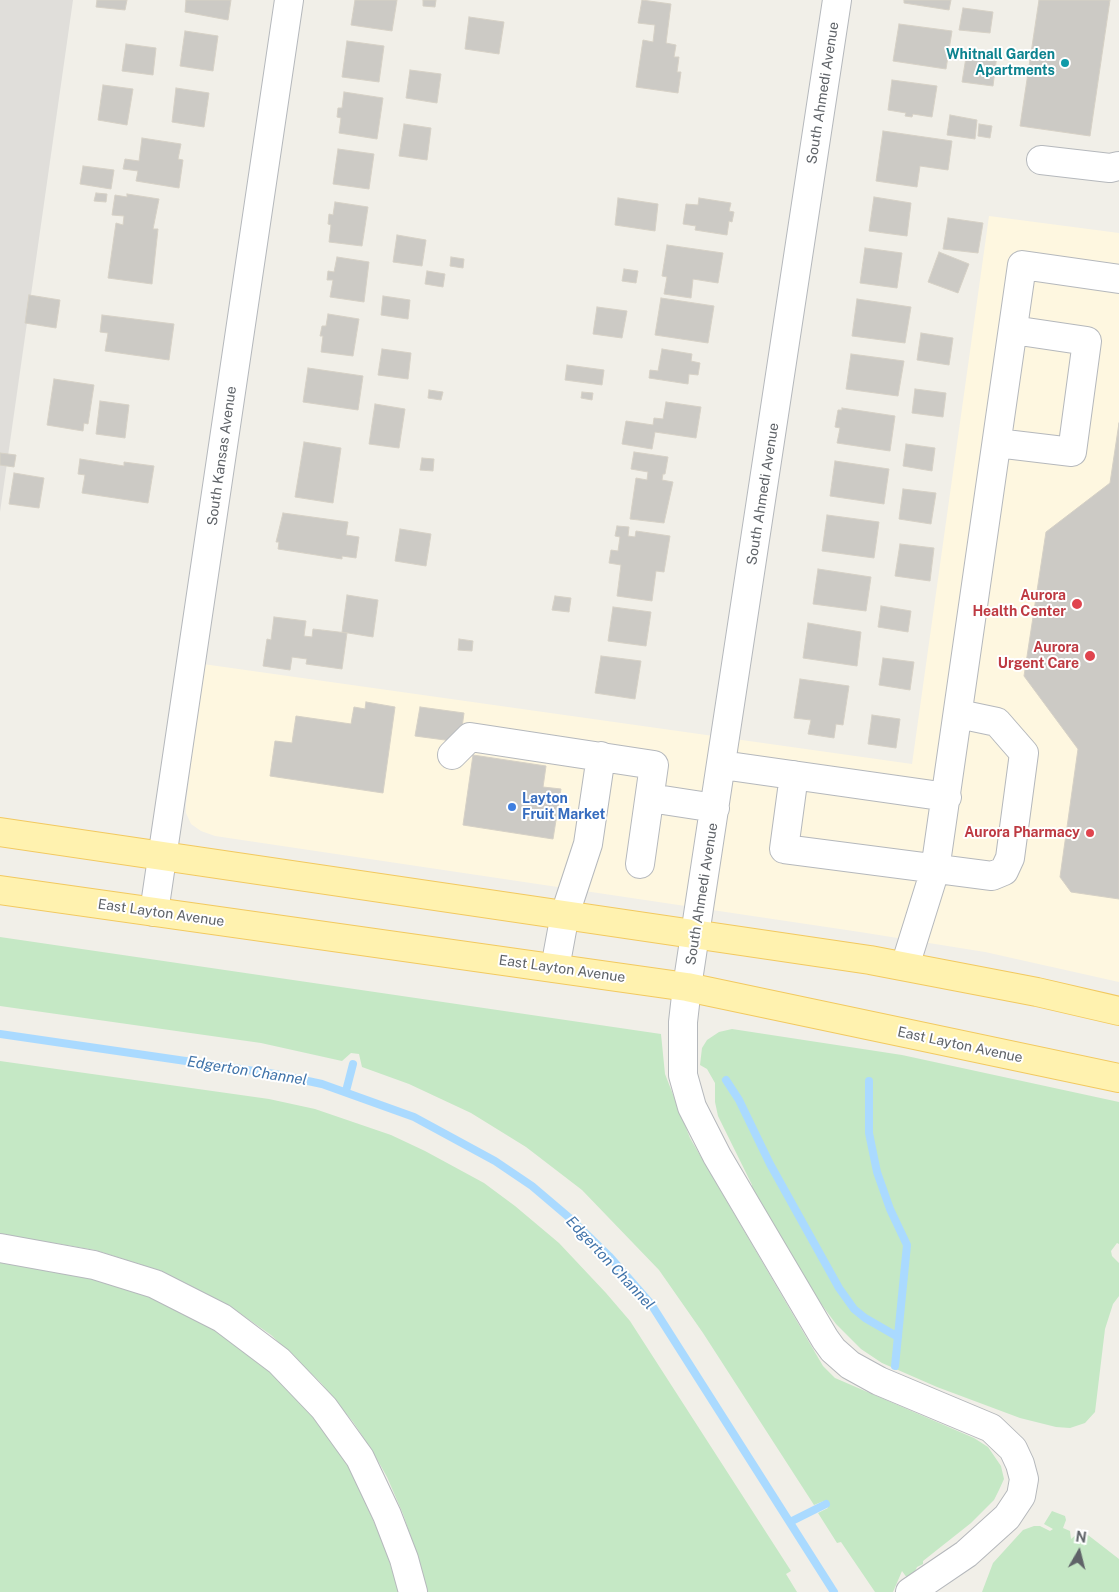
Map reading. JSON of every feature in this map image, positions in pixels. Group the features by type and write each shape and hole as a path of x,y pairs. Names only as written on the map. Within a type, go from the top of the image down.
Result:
{"main road":[{"path":"0,832 696,933 905,966 1037,992 1119,1012"},
{"name":"East Layton Avenue","path":"0,890 687,987 1119,1078"}],"street":[{"name":"South Kansas Avenue","path":"154,912 289,0"},
{"name":"South Ahmedi Avenue","path":"837,0 716,808 687,987 682,1039 683,1074 692,1107 717,1156 825,1340 850,1365 879,1381 991,1428 1007,1443 1020,1464 1024,1479 1018,1503 994,1531 966,1554 910,1592"},
{"path":"1041,160 1110,168 1119,166"},
{"path":"905,966 935,870 959,714 1022,265 1119,279"},
{"path":"997,443 1072,452 1087,341 1013,330"},
{"path":"794,775 784,849 992,876 1004,870 1010,858 1024,754 997,722 959,714"},
{"path":"452,755 470,737 654,765 640,864"},
{"path":"555,968 565,914 588,844 601,756"},
{"path":"722,765 947,797"},
{"path":"650,798 716,808"},
{"path":"0,1248 94,1265 155,1284 222,1318 280,1361 324,1408 360,1458 387,1515 404,1559 413,1592"},
{"path":"941,1592 958,1579 966,1554"}],"shaded area":[{"path":"0,0 73,0 0,512"},
{"path":"989,216 1119,233 1119,982 985,952 215,836 201,831 191,824 186,813 186,804 203,664 912,764"}],"green space":[{"path":"0,937 661,1034 665,1074 690,1138 823,1366 835,1378 974,1438 988,1447 1001,1466 1004,1479 994,1500 971,1523 923,1561 923,1564 917,1567 910,1582 902,1571 893,1592 875,1592 841,1542 837,1543 818,1513 828,1508 824,1501 814,1505 703,1333 659,1270 582,1190 526,1147 471,1113 409,1084 362,1067 359,1054 351,1053 342,1061 261,1043 0,1006"},
{"path":"732,1029 902,1055 1119,1102 1119,1244 1117,1243 1111,1251 1112,1256 1119,1263 1119,1296 1113,1304 1105,1329 1095,1412 1085,1423 1070,1428 1056,1427 1020,1418 937,1387 882,1363 861,1349 836,1324 816,1297 751,1188 752,1185 718,1116 715,1102 715,1083 707,1069 700,1065 702,1048 707,1040 719,1032"},
{"path":"0,1061 269,1099 315,1109 391,1135 484,1183 559,1243 630,1321 791,1571 786,1574 797,1592 426,1592 420,1564 403,1514 387,1477 373,1452 353,1422 321,1383 271,1335 228,1305 161,1271 95,1250 0,1234"},
{"path":"0,1261 93,1279 145,1294 217,1330 269,1371 303,1405 327,1435 352,1472 384,1545 399,1592 0,1592"},
{"path":"1052,1511 1065,1516 1066,1520 1063,1528 1070,1531 1071,1539 1077,1534 1088,1535 1119,1559 1119,1592 982,1592 993,1563 1023,1530 1034,1526 1040,1526 1050,1531 1053,1529 1044,1524"}],"building":[{"path":"97,0 127,0 125,10 96,7"},
{"path":"186,0 231,0 228,20 185,12"},
{"path":"355,0 397,0 392,31 351,25"},
{"path":"423,0 436,0 435,7 423,6"},
{"path":"642,0 671,4 666,43 676,45 674,57 679,57 677,72 681,72 678,93 636,87 643,40 653,42 655,25 638,23"},
{"path":"904,0 951,0 949,10 904,3"},
{"name":"Whitnall Garden Apartments","path":"1039,0 1110,0 1090,136 1020,126"},
{"path":"963,8 993,12 990,33 959,30"},
{"path":"469,17 504,22 499,54 465,49"},
{"path":"899,24 952,31 946,69 893,61"},
{"path":"185,31 218,36 213,71 180,66"},
{"path":"347,41 384,46 379,82 342,77"},
{"path":"126,44 156,48 153,75 122,71"},
{"path":"967,51 997,55 993,86 962,82"},
{"path":"410,70 441,74 437,103 406,98"},
{"path":"892,80 937,86 932,117 913,114 912,117 905,116 906,113 888,110"},
{"path":"103,85 133,89 127,125 98,120"},
{"path":"176,88 209,93 204,127 172,122"},
{"path":"344,92 383,98 377,139 339,133 341,118 337,117 338,108 342,108"},
{"path":"950,115 977,120 975,139 947,135"},
{"path":"404,124 431,128 427,160 399,156"},
{"path":"979,124 992,126 990,138 978,136"},
{"path":"883,131 952,141 948,170 920,166 917,187 876,181"},
{"path":"142,138 181,144 178,159 183,160 179,188 136,181 138,171 123,169 125,159 139,161"},
{"path":"338,149 374,154 369,189 333,184"},
{"path":"83,166 114,170 111,189 80,184"},
{"path":"96,193 107,194 106,202 94,201"},
{"path":"127,194 159,199 153,229 158,229 152,284 108,278 116,223 123,225 124,216 112,215 115,195 127,197"},
{"path":"874,197 911,203 907,236 869,231"},
{"path":"618,198 658,204 655,231 615,225"},
{"path":"699,198 731,203 729,211 734,212 732,222 729,221 727,235 695,230 696,226 683,224 686,204 698,205"},
{"path":"335,202 368,207 362,246 329,242 331,225 328,224 329,214 333,215"},
{"path":"948,218 983,223 978,253 943,249"},
{"path":"397,235 426,240 422,266 393,262"},
{"path":"667,245 723,253 718,283 693,279 691,298 664,294 667,277 662,276"},
{"path":"865,248 902,253 897,288 860,283"},
{"path":"939,252 969,264 958,293 928,282"},
{"path":"337,257 369,262 364,302 330,297 333,280 327,280 328,271 334,272"},
{"path":"451,257 464,259 463,268 450,266"},
{"path":"624,269 638,271 636,283 622,281"},
{"path":"427,271 445,274 443,287 425,284"},
{"path":"29,295 60,300 56,328 25,323"},
{"path":"383,296 410,300 408,319 381,315"},
{"path":"661,298 714,306 708,343 655,335"},
{"path":"857,299 911,307 905,343 852,336"},
{"path":"597,307 627,311 622,338 593,334"},
{"path":"328,314 359,319 353,356 321,352 323,336 320,336 322,326 326,326"},
{"path":"102,315 174,324 169,360 105,351 108,333 100,332"},
{"path":"921,333 953,338 949,365 917,360"},
{"path":"382,349 411,353 408,379 378,375"},
{"path":"662,349 692,354 691,361 700,363 698,375 689,374 688,384 649,378 650,370 658,371"},
{"path":"851,354 904,361 898,396 846,389"},
{"path":"567,365 604,370 602,385 565,380"},
{"path":"308,368 363,376 358,410 303,402"},
{"path":"54,379 94,385 88,424 84,423 83,431 47,425"},
{"path":"915,389 946,393 943,417 912,413"},
{"path":"429,390 443,392 441,400 428,398"},
{"path":"582,392 593,393 592,400 581,398"},
{"path":"100,401 129,405 125,438 96,434"},
{"path":"666,402 701,407 696,438 655,432 652,449 622,444 626,421 653,425 654,418 663,419"},
{"path":"375,404 405,409 399,448 369,444"},
{"path":"842,408 895,416 890,451 837,443 840,428 835,427 838,410 842,410"},
{"name":"Aurora Health Center","path":"1119,423 1119,899 1071,892 1060,877 1078,749 1024,676 1046,532 1110,483"},
{"path":"304,442 341,448 333,503 295,497"},
{"path":"906,444 935,448 932,471 903,466"},
{"path":"634,452 668,457 662,480 673,482 664,523 630,519 636,478 647,480 648,472 631,469"},
{"path":"0,453 16,455 14,467 0,465"},
{"path":"422,458 434,459 433,471 420,470"},
{"path":"80,459 124,466 124,462 154,466 148,503 82,493 85,475 78,474"},
{"path":"835,461 889,469 884,504 830,496"},
{"path":"14,473 44,478 39,508 9,504"},
{"path":"903,489 936,493 931,524 899,519"},
{"path":"283,513 348,522 346,535 359,537 356,558 342,556 342,559 278,549 279,542 276,542"},
{"path":"827,515 879,522 874,558 822,551"},
{"path":"617,526 629,527 628,536 635,537 636,531 670,536 664,572 656,571 652,601 617,596 621,565 609,563 611,550 618,551 620,537 615,536"},
{"path":"400,529 431,534 426,566 395,561"},
{"path":"900,544 934,548 930,581 895,576"},
{"path":"818,569 871,577 866,611 813,604"},
{"path":"347,595 378,600 373,637 342,632"},
{"path":"555,596 571,598 569,612 552,610"},
{"path":"881,606 911,611 908,632 878,627"},
{"path":"613,607 651,612 646,646 608,641"},
{"path":"274,617 306,621 304,636 312,637 313,629 347,633 342,669 306,664 307,659 292,657 290,670 263,666 267,639 271,640"},
{"path":"808,623 861,632 857,666 803,658"},
{"path":"459,639 473,641 472,651 458,650"},
{"path":"601,656 641,661 635,699 595,693"},
{"path":"883,658 914,662 910,690 879,685"},
{"path":"800,679 849,686 843,725 836,724 834,738 808,734 811,720 794,718"},
{"path":"366,702 395,707 383,793 270,776 275,741 292,743 296,716 351,724 354,707 365,709"},
{"path":"420,707 464,713 460,742 415,736"},
{"path":"872,715 900,719 896,748 868,744"},
{"name":"Layton Fruit Market","path":"473,755 546,766 543,787 561,789 553,839 463,825"}],"waterway":[{"name":"Edgerton Channel","path":"0,1034 275,1074 322,1084 414,1117 495,1161 532,1186 572,1220 609,1256 651,1304 834,1592"},
{"path":"346,1091 353,1064"},
{"path":"726,1080 739,1100 770,1164 839,1288 854,1309 865,1318 898,1337"},
{"path":"869,1081 869,1133 877,1172 890,1209 907,1245 895,1366"},
{"path":"790,1522 826,1504"}],"place":[{"name":"Whitnall Garden Apartments","path":"1065,63"},
{"name":"Aurora Health Center","path":"1077,604"},
{"name":"Aurora Urgent Care","path":"1090,656"},
{"name":"Layton Fruit Market","path":"512,807"},
{"name":"Aurora Pharmacy","path":"1090,833"}]}
